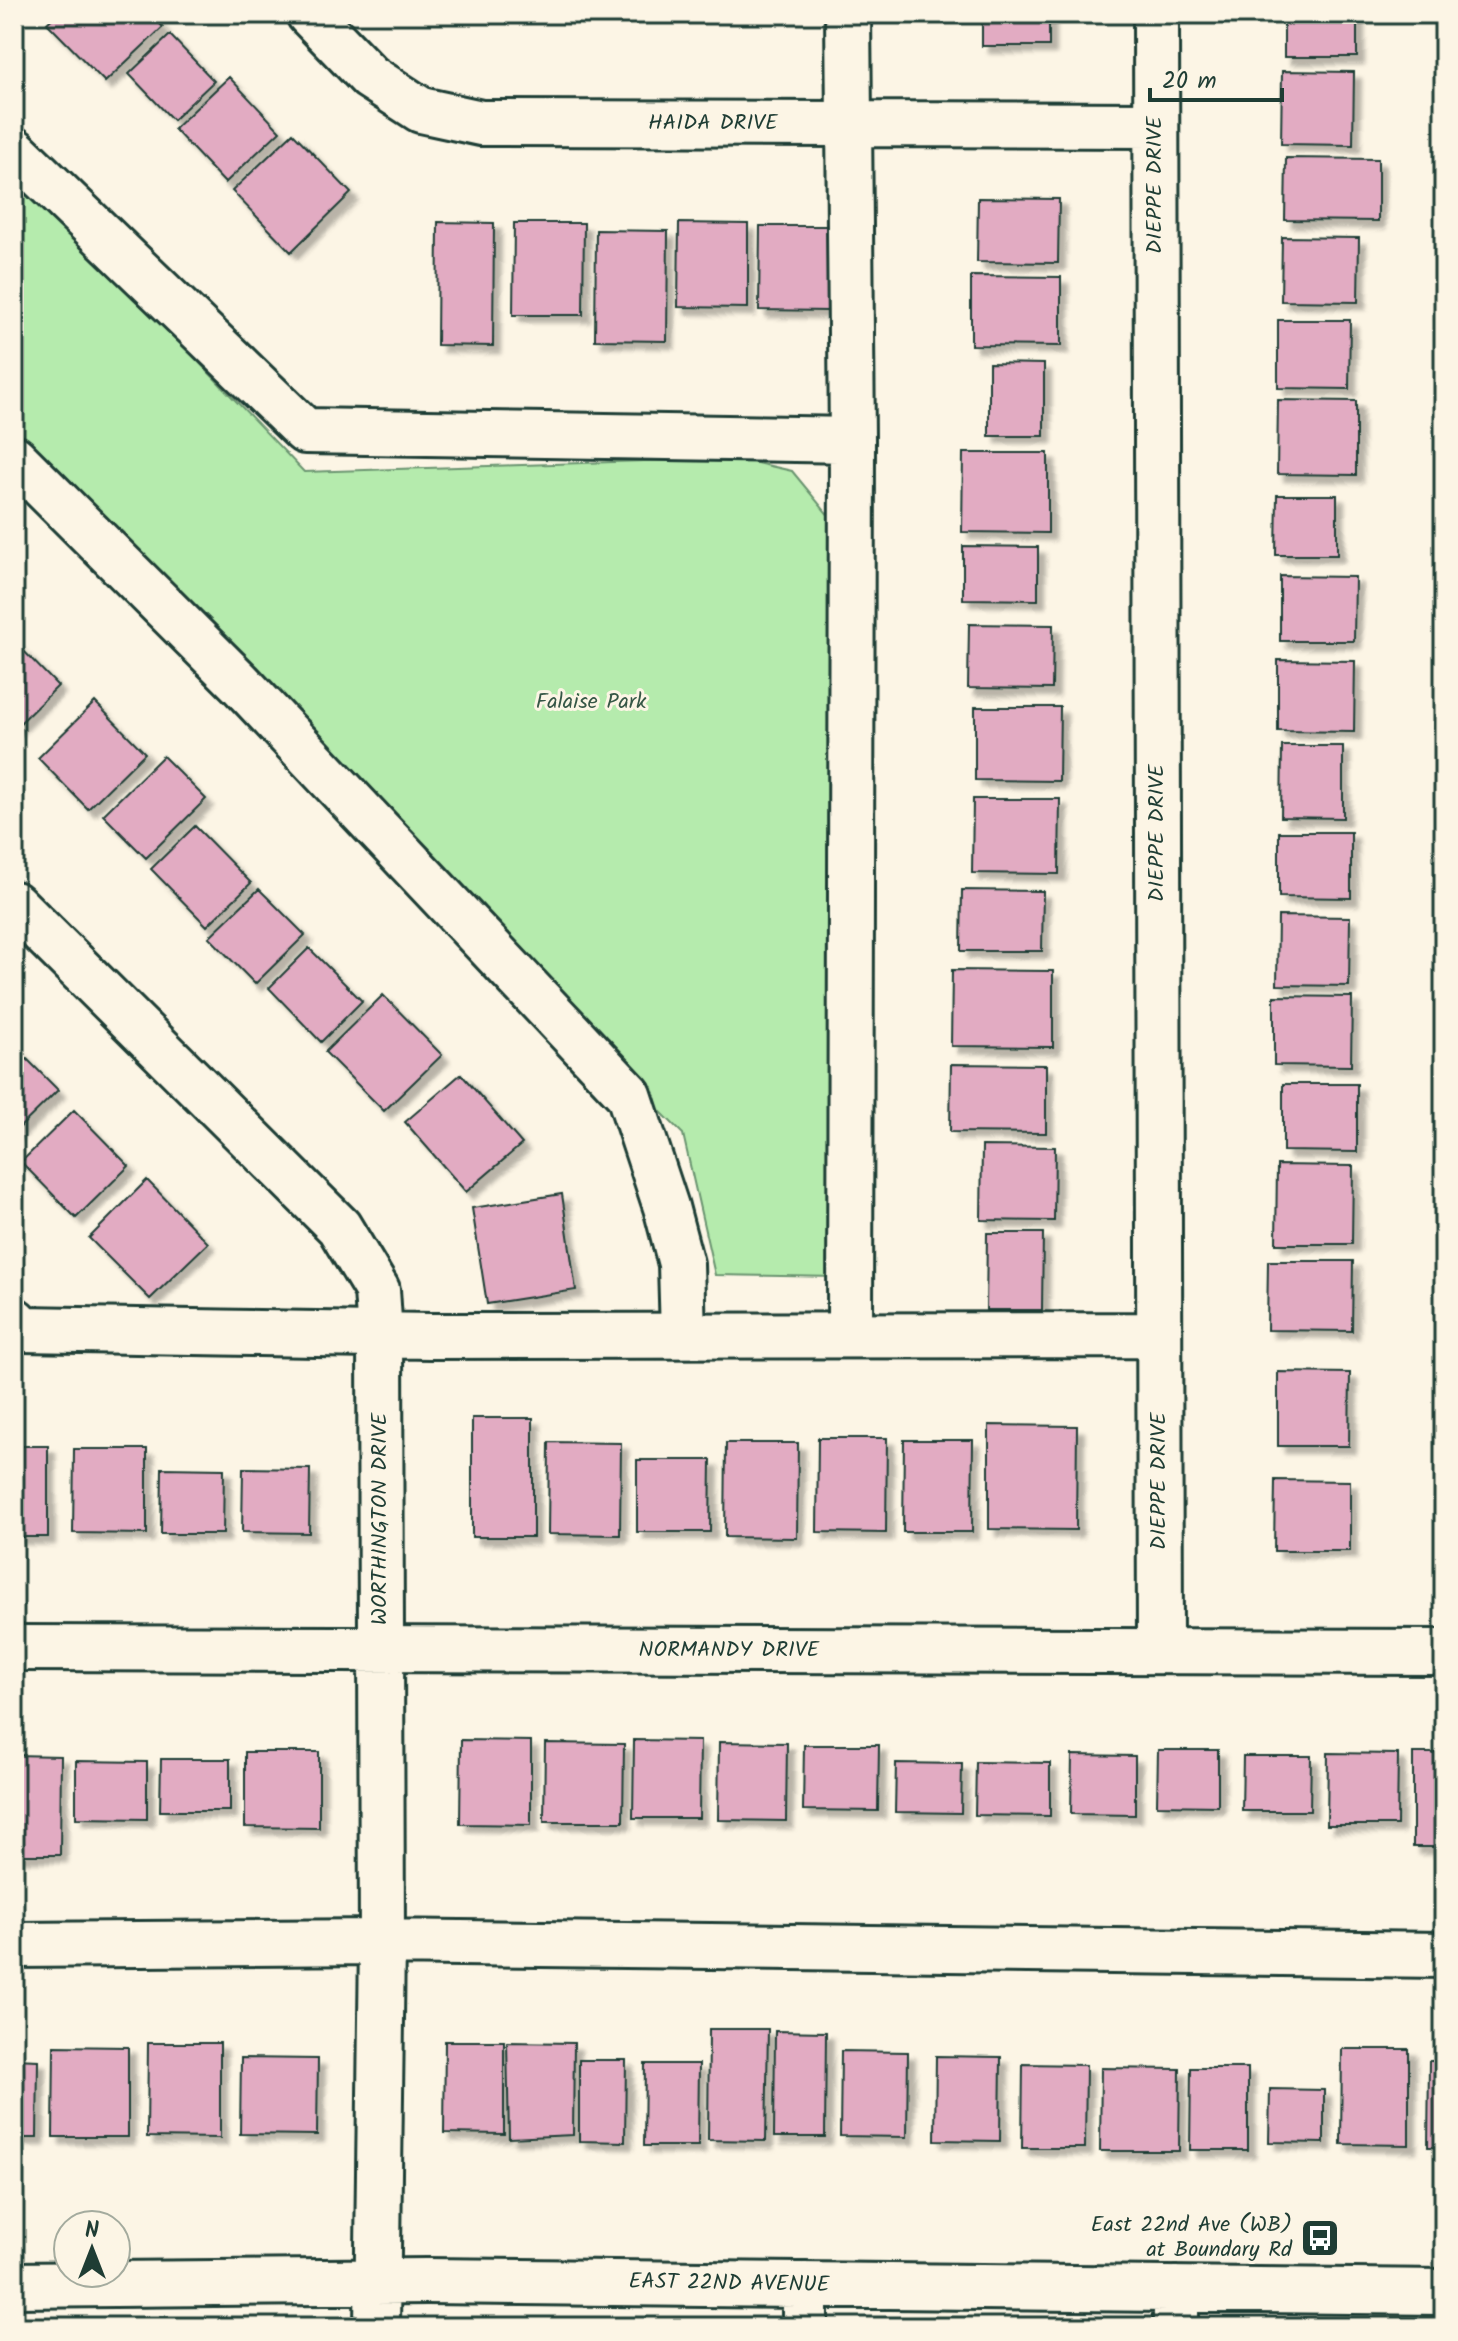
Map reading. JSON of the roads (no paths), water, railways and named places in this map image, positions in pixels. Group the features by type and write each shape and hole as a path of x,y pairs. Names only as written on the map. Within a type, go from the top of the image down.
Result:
{"street":[{"name":"HAIDA DRIVE","path":"309,14 370,77 421,110 481,123 1155,125"},
{"path":"848,14 852,440 850,1335"},
{"name":"DIEPPE DRIVE","path":"1156,14 1160,1651"},
{"path":"14,150 305,431 852,440"},
{"path":"14,458 240,683 629,1095 666,1207 681,1264 683,1335"},
{"name":"WORTHINGTON DRIVE","path":"14,904 339,1227 377,1290 380,1335 382,1942 377,2327"},
{"path":"14,1320 23,1329 380,1335 1158,1335"},
{"name":"NORMANDY DRIVE","path":"14,1648 1444,1652"},
{"path":"14,1945 382,1942 1444,1955"},
{"name":"EAST 22ND AVENUE","path":"14,2285 377,2281 805,2306 1176,2308 1444,2292"}],"place":[{"name":"East 22nd Ave (WB) at Boundary Rd","path":"1320,2238"}],"park label":[{"name":"Falaise Park","path":"591,702"}]}
